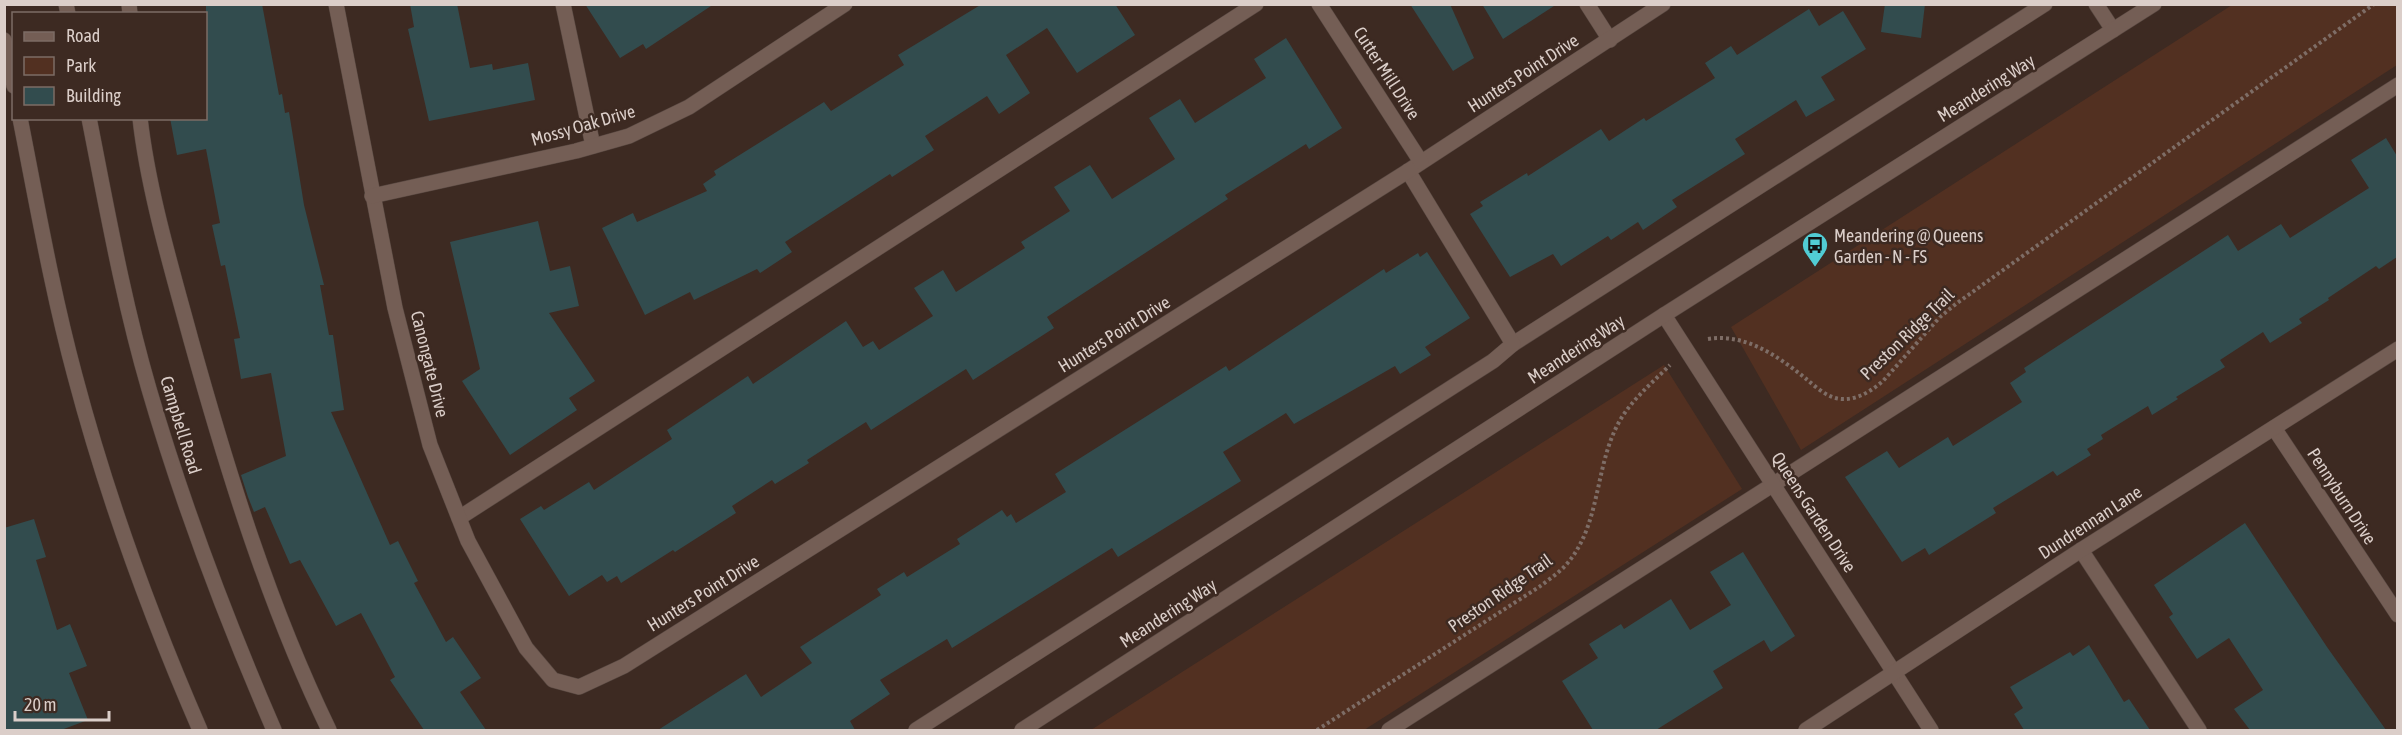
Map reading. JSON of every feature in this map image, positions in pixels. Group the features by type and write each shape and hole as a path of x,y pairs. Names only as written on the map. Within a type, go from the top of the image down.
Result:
{"street":[{"name":"Canongate Drive","path":"336,4 395,308 430,445 473,551 526,648 553,680 579,687"},
{"path":"563,4 593,146"},
{"name":"Mossy Oak Drive","path":"372,196 628,136 689,107 845,4"},
{"path":"459,518 1256,4"},
{"name":"Cutter Mill Drive","path":"1319,4 1421,162"},
{"path":"1587,4 1610,40"},
{"name":"Hunters Point Drive","path":"579,687 624,666 1407,171 1664,4"},
{"path":"916,730 1493,361 1513,344 2044,4"},
{"path":"2096,4 2113,30"},
{"name":"Meandering Way","path":"1022,730 1664,315 2154,4"},
{"path":"4,40 12,77"},
{"path":"1389,730 2397,85"},
{"path":"20,120 44,242 78,387 118,522 174,671 200,730"},
{"name":"Campbell Road","path":"89,120 122,282 148,388 184,502 230,626 274,730"},
{"path":"141,120 143,142 171,267 213,418 274,604 329,730"},
{"path":"1407,171 1513,344"},
{"name":"Queens Garden Drive","path":"1664,315 1931,730"},
{"name":"Dundrennan Lane","path":"1806,730 1895,674 2081,550 2397,349"},
{"name":"Pennyburn Drive","path":"2274,428 2397,615"},
{"path":"2081,550 2199,730"}],"path":[{"name":"Preston Ridge Trail","path":"1317,730 1539,587 1565,566 1581,540 1594,508 1605,461 1617,425 1634,401 1670,365 1709,339 1728,338 1747,342 1785,362 1822,392 1839,399 1856,398 1883,381 1933,324 1957,303 2374,4"}],"green space":[{"path":"2232,5 2397,5 2397,65 1801,450 1731,327"},
{"path":"1664,365 1742,489 1364,730 1091,730"}],"building":[{"path":"206,4 262,4 279,95 282,94 285,113 289,112 304,205 324,285 320,285 329,335 333,335 344,410 331,412 390,545 398,541 418,581 414,583 446,642 453,637 481,678 460,692 486,730 424,730 390,680 395,677 361,613 336,626 300,560 290,564 265,507 254,512 248,497 241,475 286,456 271,373 241,379 234,339 240,338 225,265 221,266 212,225 220,223 206,149 177,155 170,120 207,120"},
{"path":"410,4 457,4 470,68 492,64 493,70 528,63 535,100 429,121 408,29 414,27"},
{"path":"585,4 714,4 646,49 643,44 620,58"},
{"path":"982,4 1115,4 1135,35 1077,73 1047,28 1006,55 1030,93 999,114 987,96 925,136 934,150 892,177 890,174 785,242 792,252 760,273 757,269 694,300 690,292 645,315 602,228 633,213 637,222 707,191 703,184 716,175 714,171 824,102 831,111 904,65 898,55"},
{"path":"1410,4 1450,4 1474,58 1453,71"},
{"path":"1482,4 1557,4 1503,39"},
{"path":"1885,4 1925,4 1921,38 1881,32"},
{"path":"1809,9 1819,26 1843,11 1866,49 1821,77 1835,100 1806,117 1796,100 1735,139 1745,154 1672,200 1677,207 1643,230 1638,222 1611,240 1608,236 1561,266 1553,254 1510,277 1470,214 1483,206 1480,202 1527,173 1528,176 1601,129 1609,141 1644,118 1646,121 1715,78 1705,63 1731,46 1737,55"},
{"path":"1286,38 1342,128 1309,149 1306,144 1225,195 1228,199 1047,317 1054,328 973,380 966,369 871,430 866,422 807,460 809,463 775,484 772,480 732,506 736,513 675,552 673,550 621,583 617,576 607,582 602,575 569,596 520,519 541,506 544,510 589,482 594,490 672,439 667,430 748,376 753,384 846,321 863,347 873,341 879,350 933,316 914,288 943,270 956,292 1025,248 1021,242 1070,211 1054,187 1090,165 1112,199 1175,159 1149,118 1180,99 1195,123 1266,78 1254,59"},
{"path":"2386,138 2397,156 2397,257 2379,269 2376,266 2328,298 2329,300 2299,319 2302,323 2270,343 2263,332 2220,360 2225,367 2176,397 2178,399 2152,415 2148,406 2101,435 2103,439 2087,449 2091,455 2057,476 2053,471 1993,508 1996,513 1929,555 1925,548 1902,562 1845,477 1887,451 1899,468 1948,437 1953,446 2022,402 2010,383 2026,372 2024,368 2228,235 2238,251 2281,224 2290,238 2369,188 2351,160"},
{"path":"538,221 550,271 570,266 579,306 549,313 595,381 569,398 577,410 510,455 462,381 480,369 450,242"},
{"path":"1427,252 1470,318 1425,347 1431,355 1400,374 1395,366 1294,424 1286,413 1223,452 1241,481 1118,557 1112,548 952,648 947,639 880,680 890,694 850,721 855,730 658,730 746,674 761,697 812,663 800,647 881,595 877,589 904,572 907,577 960,544 957,539 1002,510 1007,517 1011,514 1016,523 1066,492 1055,474 1226,366 1229,371 1384,269 1386,273 1418,253 1420,257"},
{"path":"34,519 46,557 36,560 57,630 70,624 87,666 69,673 88,720 61,730 4,730 4,528"},
{"path":"2245,523 2327,647 2386,730 2250,730 2234,709 2263,690 2229,638 2197,659 2169,617 2173,614 2154,585"},
{"path":"1743,552 1795,636 1771,652 1764,640 1713,671 1723,688 1656,730 1593,730 1562,681 1598,658 1589,644 1621,624 1624,629 1671,599 1690,630 1731,605 1710,572"},
{"path":"2089,645 2124,702 2129,699 2150,730 2024,730 2014,714 2023,708 2010,687 2070,652 2073,656"}],"place":[{"name":"Meandering @ Queens Garden - N - FS","path":"1815,268"}]}
